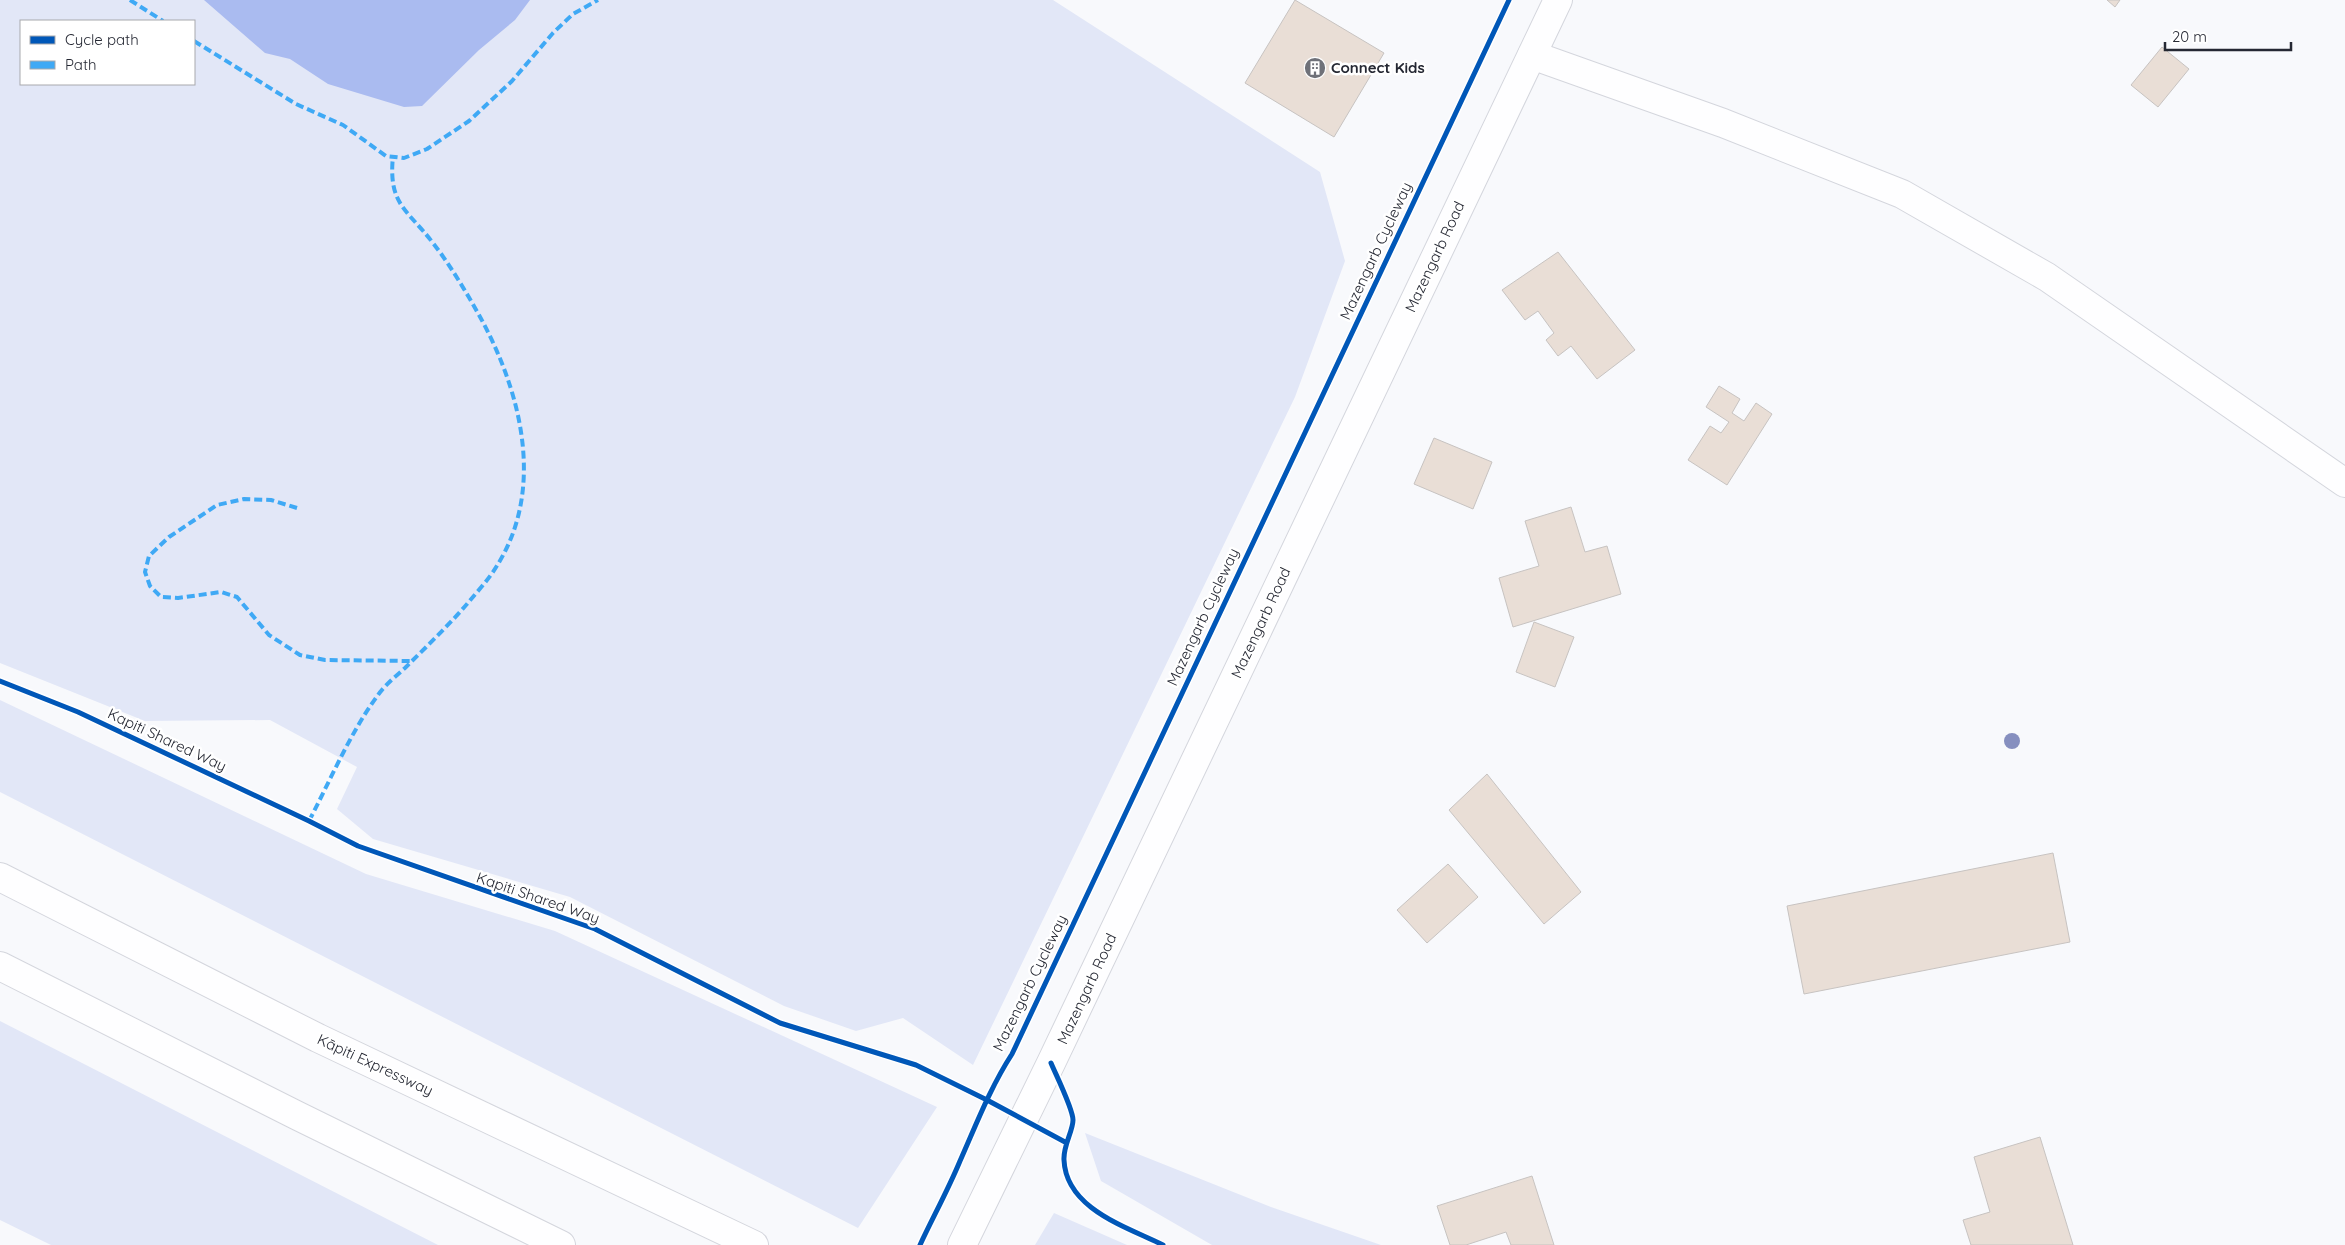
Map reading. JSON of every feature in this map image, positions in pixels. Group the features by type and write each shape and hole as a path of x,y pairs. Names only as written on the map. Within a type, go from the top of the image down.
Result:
{"main road":[{"name":"Mazengarb Road","path":"962,1245 1051,1063 1558,0"},
{"path":"1532,54 1723,123 1902,194 2047,277 2345,482"},
{"name":"Kāpiti Expressway","path":"0,877 318,1038 754,1245"},
{"path":"0,966 306,1121 561,1245"}],"shaded area":[{"path":"0,0 1053,0 1320,172 1345,261 1295,397 973,1065 903,1018 856,1031 784,1006 570,897 373,839 337,809 357,767 270,720 145,721 0,663"},
{"path":"0,700 366,874 555,931 937,1107 858,1228 0,792"},
{"path":"0,1021 438,1245 51,1245 0,1220"},
{"path":"1085,1133 1271,1207 1381,1245 1212,1245 1101,1181"},
{"path":"1054,1213 1127,1245 1035,1245"}],"water":[{"path":"204,0 530,0 515,20 479,50 422,106 404,107 328,84 290,59 265,53"}],"building":[{"name":"Connect Kids","path":"1295,0 1384,53 1334,137 1245,83"},
{"path":"2107,0 2120,0 2115,7"},
{"path":"2162,47 2189,69 2158,107 2131,85"},
{"path":"1558,252 1635,350 1597,379 1571,346 1558,356 1546,340 1554,333 1538,311 1525,320 1502,290"},
{"path":"1719,386 1740,399 1732,413 1744,421 1756,403 1772,414 1727,485 1688,460 1710,426 1721,433 1729,422 1706,407"},
{"path":"1434,438 1492,462 1473,509 1414,484"},
{"path":"1571,507 1585,552 1607,546 1621,594 1513,627 1499,578 1539,566 1525,521"},
{"path":"1534,622 1574,637 1555,687 1516,672"},
{"path":"1487,774 1581,892 1544,924 1449,810"},
{"path":"2053,853 2070,942 1804,994 1787,906"},
{"path":"1448,864 1478,897 1427,943 1397,910"},
{"path":"2040,1137 2073,1245 1971,1245 1963,1220 1990,1212 1974,1157"},
{"path":"1532,1176 1554,1245 1511,1245 1506,1232 1466,1245 1450,1245 1437,1206"}],"marked path":[{"path":"130,0 161,20"},
{"path":"195,42 296,104 343,125 386,156 404,158 427,149 469,121 512,81 553,33 573,14 598,0"},
{"path":"309,821 350,740 378,695 452,620 495,569 513,534 521,503 524,470 522,438 516,406 506,374 494,344 463,287 439,251 401,205 393,185 393,156"},
{"path":"297,508 271,500 244,499 217,505 169,537 149,556 145,572 150,586 161,597 178,598 221,592 237,597 269,635 300,655 325,660 411,661"}],"cycle path":[{"name":"Mazengarb Cycleway","path":"920,1245 951,1182 990,1093 1012,1054 1509,0"},
{"name":"Kapiti Shared Way","path":"0,681 78,712 358,846 595,929 780,1023 916,1065 987,1100 1065,1142"},
{"path":"1051,1063 1067,1100 1073,1120 1064,1160 1067,1177 1075,1191 1087,1204 1101,1214 1163,1245"}],"place":[{"name":"Connect Kids","path":"1315,68"}]}
